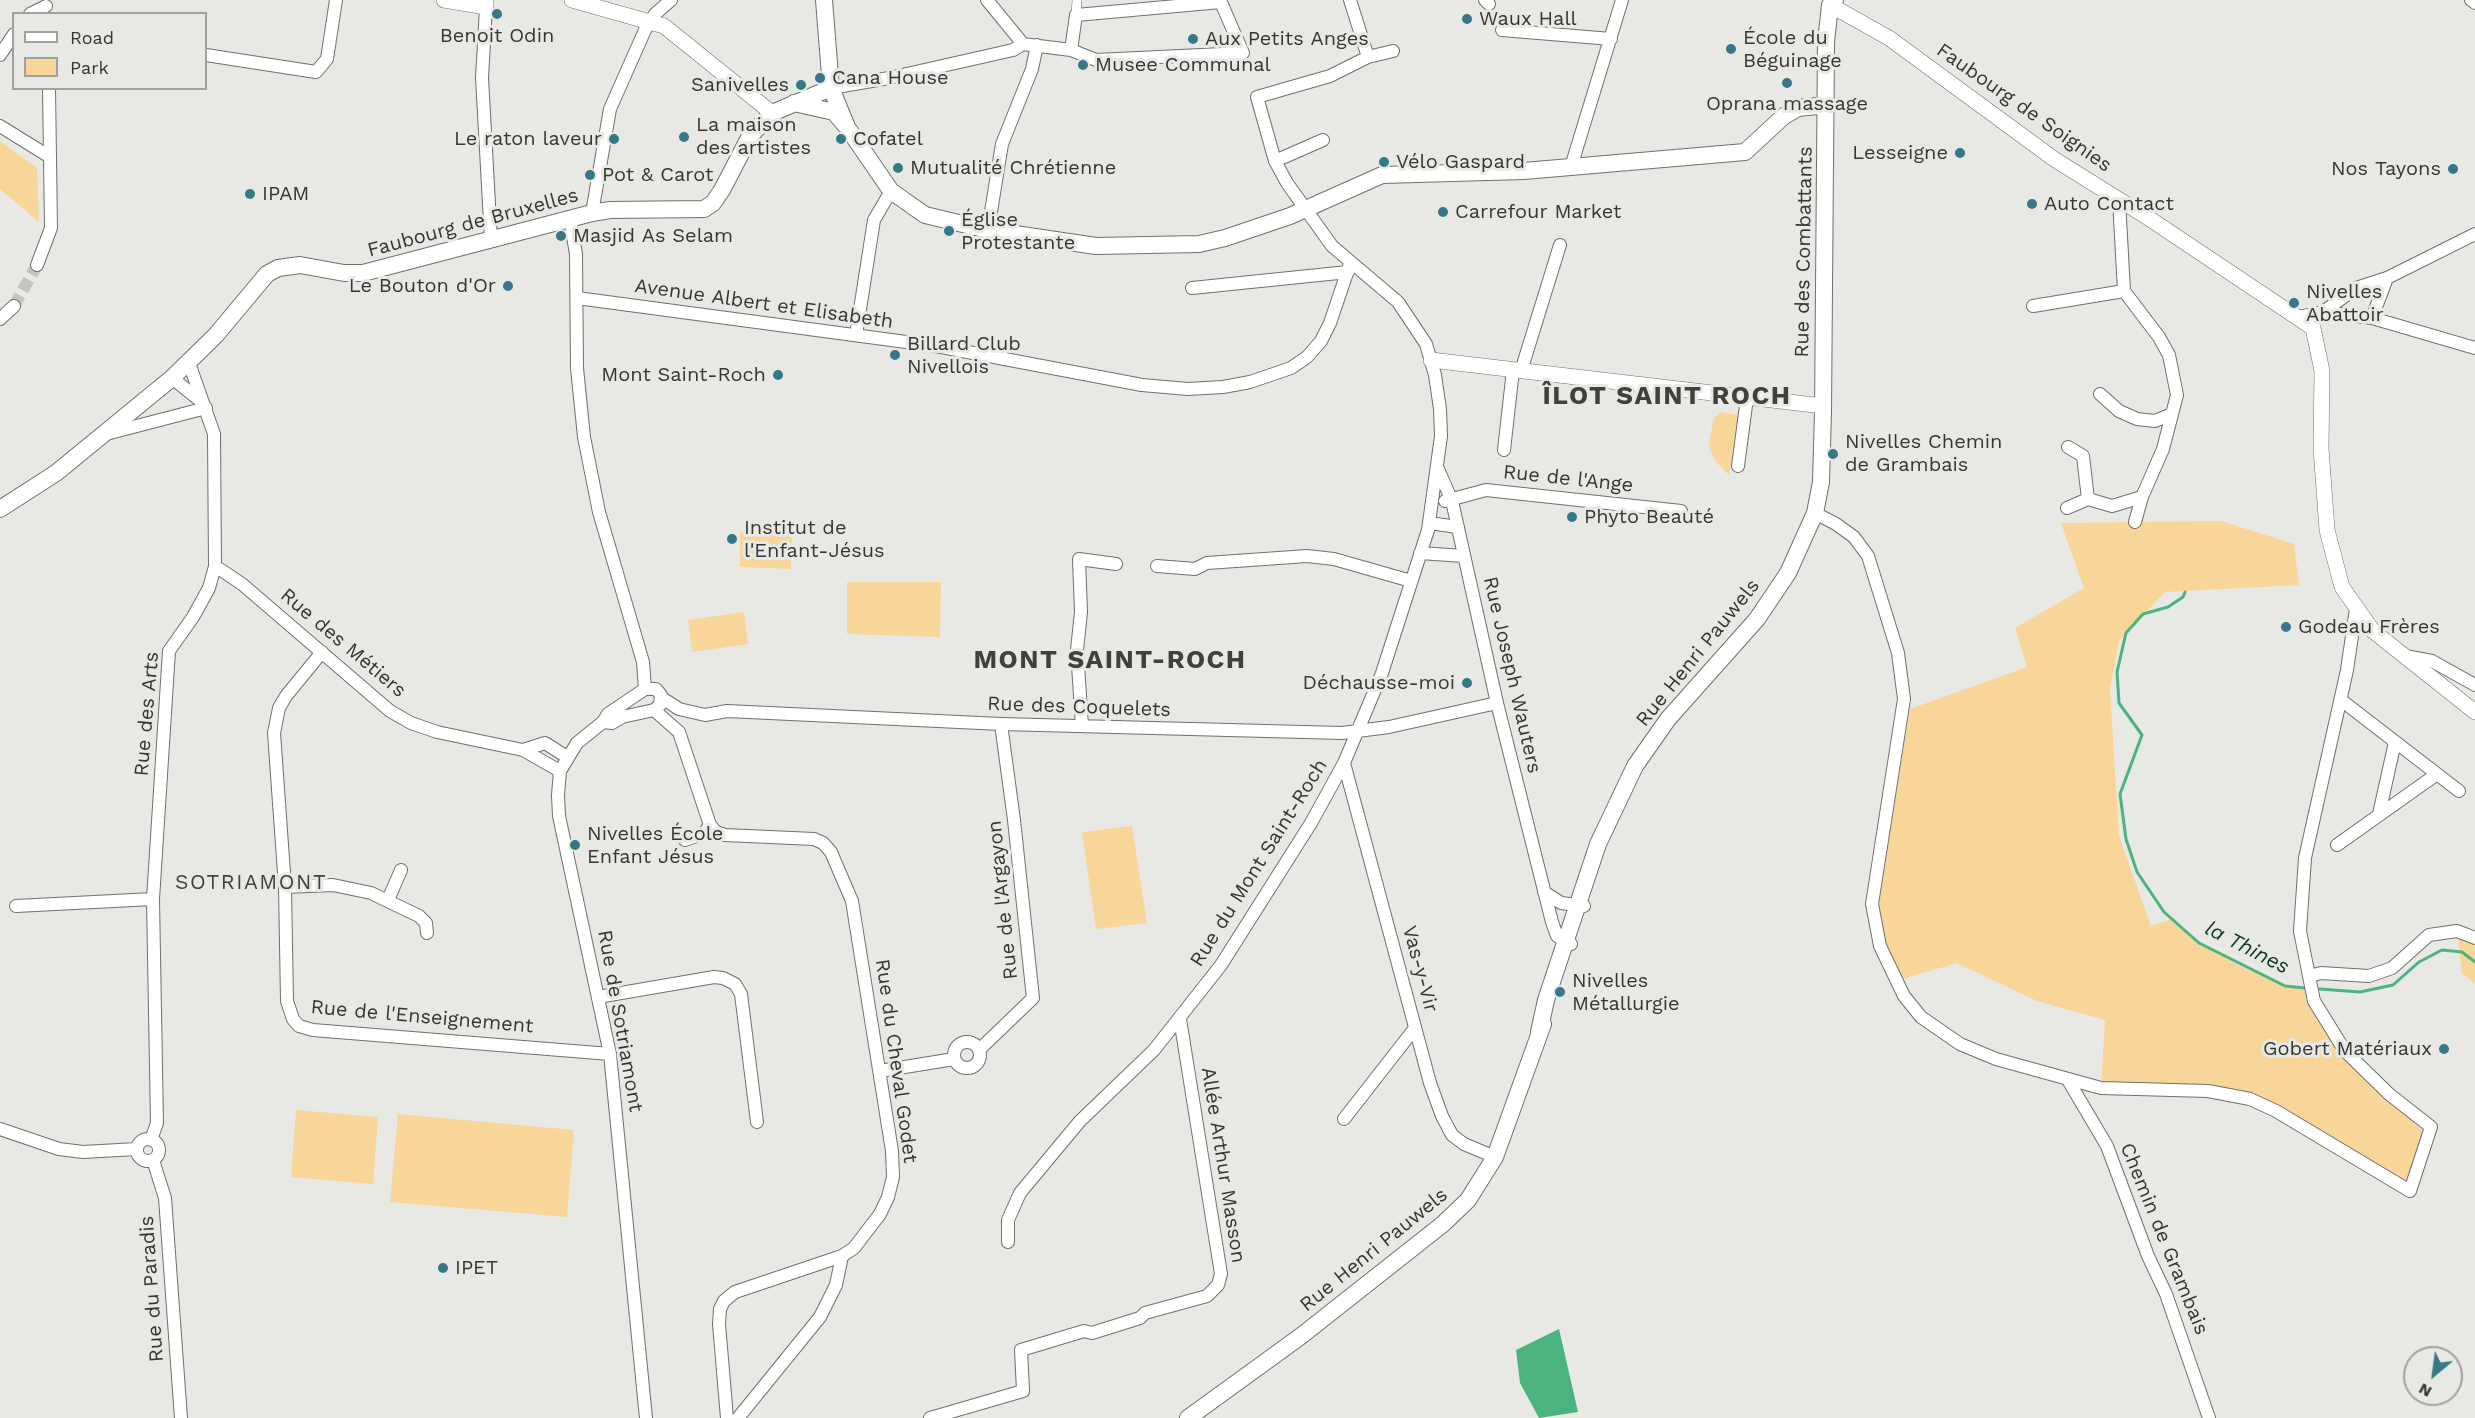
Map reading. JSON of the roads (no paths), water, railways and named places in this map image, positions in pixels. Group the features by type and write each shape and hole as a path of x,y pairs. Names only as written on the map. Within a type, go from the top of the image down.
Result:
{"main road":[{"path":"824,0 831,88 847,127"},
{"name":"Rue des Combattants","path":"1816,507 1823,406 1826,42 1829,2"},
{"name":"Faubourg de Bruxelles","path":"189,363 267,274 278,268 300,265 344,273 363,273 592,213 704,209 713,203 722,190 750,136 772,113 793,102 831,88"},
{"path":"793,102 834,112 891,191 925,215 988,230 1096,246 1199,244 1290,216 1382,175 1524,171 1745,152 1784,116 1798,108 1827,105"},
{"path":"0,509 41,484 104,435 189,363"},
{"name":"Rue Henri Pauwels","path":"1188,1418 1301,1336 1443,1224 1468,1200 1495,1156 1611,818 1635,766 1668,719 1750,628 1775,593 1788,573 1816,507"}],"street":[{"path":"207,55 316,72 327,59 336,0"},
{"path":"444,0 486,4 482,78 491,240"},
{"path":"572,0 664,26 772,113"},
{"path":"592,213 610,109 651,21 671,0"},
{"path":"987,0 1023,44"},
{"path":"1071,50 1077,0"},
{"path":"1350,0 1368,57 1393,51"},
{"path":"1571,167 1622,0"},
{"path":"2471,0 2475,3"},
{"path":"831,88 889,78 1013,50 1023,44 1071,50 1096,60 1243,53 1221,1 1076,15"},
{"name":"Faubourg de Soignies","path":"1829,2 1888,38 2054,159 2150,219 2313,328 2322,372 2321,448 2327,530 2342,587 2373,631 2475,712"},
{"path":"1502,30 1611,39"},
{"path":"0,55 12,37"},
{"path":"988,230 1002,144 1032,69 1037,45"},
{"name":"Rue du Mont Saint-Roch","path":"1008,1242 1008,1220 1020,1193 1055,1149 1154,1050 1180,1019 1221,965 1311,823 1344,763 1382,673 1420,553 1429,523 1441,436 1440,409 1426,344 1398,302 1349,268 1332,246 1275,161 1257,98 1330,76 1368,57"},
{"path":"37,266 51,228 49,90"},
{"path":"0,126 50,156"},
{"path":"1275,161 1323,140"},
{"path":"856,335 874,220 891,191"},
{"path":"2119,200 2124,291 2159,337 2169,355 2177,395 2163,449 2142,497 2135,522"},
{"path":"570,219 576,254 577,368 581,405 599,512 643,662 640,706 651,711 679,732 710,825 704,833 686,840"},
{"path":"2323,312 2356,288 2387,278 2475,234"},
{"path":"1504,450 1517,370 1560,245"},
{"path":"1192,288 1349,268"},
{"name":"Avenue Albert et Elisabeth","path":"577,298 856,335 1019,360 1142,385 1188,388 1223,387 1272,375 1291,368 1307,357 1321,341 1349,268"},
{"path":"2372,318 2387,278"},
{"path":"2033,306 2124,291"},
{"path":"0,319 14,306"},
{"path":"2298,317 2323,312 2372,318 2475,348"},
{"path":"1431,360 1823,406"},
{"name":"Rue des Arts","path":"152,1140 158,1123 153,899 169,651 198,608 215,566 214,434 189,363"},
{"path":"172,378 205,405"},
{"path":"2100,394 2119,411 2137,419 2155,421 2172,414"},
{"path":"1738,466 1747,398"},
{"path":"104,435 205,405"},
{"path":"2068,447 2083,456 2088,500"},
{"name":"Rue Joseph Wauters","path":"1438,463 1452,501 1497,703 1544,892 1557,936 1568,943"},
{"name":"Rue de l'Ange","path":"1432,502 1452,501 1486,489 1680,511"},
{"path":"2067,508 2088,500 2112,506 2142,497"},
{"path":"1816,507 1854,537 1868,556 1898,653 1904,699 1872,894 1874,925 1880,946 1904,996 1921,1017 1960,1044 1996,1059 2068,1080 2101,1088 2208,1091 2250,1099 2276,1111 2410,1191 2431,1127 2389,1094 2345,1051 2314,1001 2300,931 2305,858 2341,700 2356,609"},
{"path":"1429,523 1458,527"},
{"path":"1420,553 1464,556"},
{"path":"1157,567 1196,569 1207,563 1307,556 1334,559 1411,581"},
{"path":"1083,726 1077,650 1081,612 1080,559 1116,564"},
{"name":"Rue des Métiers","path":"215,566 242,584 373,698 411,723 459,738 524,750"},
{"name":"Rue de l'Enseignement","path":"322,652 286,696 276,719 279,840 285,887 287,1000 299,1026 313,1030 369,1036 610,1054"},
{"path":"2402,655 2432,660 2475,685"},
{"path":"642,691 656,689 662,698 660,705 651,711"},
{"name":"Rue de Sotriamont","path":"642,691 608,714 603,722 577,743 567,757 560,771 559,816 610,1054 646,1418"},
{"name":"Rue des Coquelets","path":"662,698 679,709 705,715 727,711 1001,724 1357,733 1497,703"},
{"path":"2341,700 2458,791"},
{"path":"679,709 684,720 679,732"},
{"name":"Rue de Sotriamont","path":"603,722 612,723 622,717 651,711"},
{"name":"Rue de l'Argayon","path":"979,1050 1033,998 1001,724"},
{"path":"2379,814 2395,742"},
{"path":"524,750 545,743 567,757"},
{"path":"524,750 560,771"},
{"name":"Vas-y-Vir","path":"1344,763 1438,1105 1452,1135 1464,1144 1495,1156"},
{"path":"2337,845 2437,774"},
{"name":"Rue du Cheval Godet","path":"710,825 716,832 725,835 814,839 823,843 831,852 852,901 880,1071 893,1177 880,1214 865,1237 842,1256 743,1289 724,1301 720,1309 719,1324 727,1418"},
{"path":"388,900 401,870"},
{"path":"285,887 350,887 388,900 419,916 426,923 427,933"},
{"path":"1544,892 1561,903 1581,905"},
{"path":"16,906 153,899"},
{"path":"2309,976 2321,973 2369,976 2391,968 2429,934 2457,931 2475,938"},
{"path":"598,997 714,977 723,978 735,984 741,994 757,1122"},
{"name":"Allée Arthur Masson","path":"930,1418 1023,1391 1021,1350 1084,1331 1092,1333 1140,1318 1145,1313 1207,1296 1218,1285 1221,1274 1180,1019"},
{"path":"1344,1119 1415,1028"},
{"path":"963,1042 973,1043 979,1050 978,1061 973,1066 964,1068 954,1059 955,1048 963,1042"},
{"path":"880,1071 954,1059"},
{"name":"Chemin de Grambais","path":"2068,1080 2107,1146 2148,1256 2170,1305 2210,1418"},
{"path":"0,1129 59,1149 83,1152 137,1149"},
{"path":"137,1149 143,1140 152,1140"},
{"name":"Rue du Paradis","path":"152,1140 158,1148 158,1154 153,1160 165,1198 181,1418"},
{"path":"137,1149 143,1160 153,1160"},
{"path":"738,1418 777,1374 820,1317 836,1285 842,1256"}],"waterway":[{"name":"la Thines","path":"2185,592 2183,597 2168,607 2143,614 2126,633 2117,672 2119,703 2142,735 2120,794 2126,839 2137,872 2164,912 2199,943 2285,986 2305,988"},
{"name":"la Thines","path":"2320,989 2360,992 2393,985 2419,962 2442,950 2462,952 2475,962"}],"tunnel":[{"path":"14,306 37,265"}],"place":[{"name":"Benoit Odin","path":"497,14"},
{"name":"Waux Hall","path":"1467,19"},
{"name":"Aux Petits Anges","path":"1193,39"},
{"name":"École du Béguinage","path":"1731,49"},
{"name":"Musee Communal","path":"1083,65"},
{"name":"Cana House","path":"820,78"},
{"name":"Oprana massage","path":"1787,83"},
{"name":"Sanivelles","path":"801,85"},
{"name":"La maison des artistes","path":"684,137"},
{"name":"Le raton laveur","path":"614,139"},
{"name":"Cofatel","path":"841,139"},
{"name":"Lesseigne","path":"1960,153"},
{"name":"Vélo Gaspard","path":"1384,162"},
{"name":"Mutualité Chrétienne","path":"898,168"},
{"name":"Nos Tayons","path":"2453,169"},
{"name":"Pot & Carot","path":"590,175"},
{"name":"IPAM","path":"250,194"},
{"name":"Auto Contact","path":"2032,204"},
{"name":"Carrefour Market","path":"1443,212"},
{"name":"Église Protestante","path":"949,231"},
{"name":"Masjid As Selam","path":"561,236"},
{"name":"Le Bouton d'Or","path":"508,286"},
{"name":"Nivelles Abattoir","path":"2294,303"},
{"name":"Billard Club Nivellois","path":"895,355"},
{"name":"Mont Saint-Roch","path":"778,375"},
{"name":"Nivelles Chemin de Grambais","path":"1833,454"},
{"name":"Phyto Beauté","path":"1572,517"},
{"name":"Institut de l'Enfant-Jésus","path":"732,539"},
{"name":"Godeau Frères","path":"2286,627"},
{"name":"Déchausse-moi","path":"1467,683"},
{"name":"Nivelles École Enfant Jésus","path":"575,845"},
{"name":"Nivelles Métallurgie","path":"1560,992"},
{"name":"Gobert Matériaux","path":"2444,1049"},
{"name":"IPET","path":"443,1268"}],"district":[{"name":"ÎLOT SAINT ROCH","path":"1667,396"},
{"name":"MONT SAINT-ROCH","path":"1110,660"},
{"name":"SOTRIAMONT","path":"251,883"}]}
